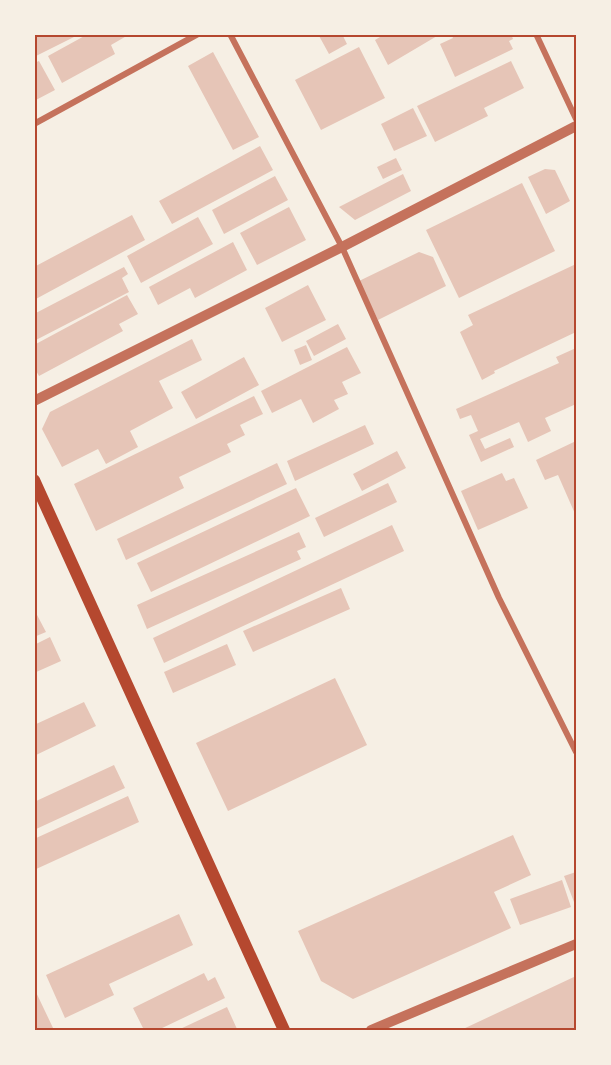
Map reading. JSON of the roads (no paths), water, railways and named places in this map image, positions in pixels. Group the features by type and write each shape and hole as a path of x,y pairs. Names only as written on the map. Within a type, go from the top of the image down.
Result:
{"main road":[{"path":"34,480 284,1030"}],"street":[{"path":"34,124 198,34"},
{"path":"231,34 342,247 500,598 576,752"},
{"path":"536,34 576,119"},
{"path":"34,401 342,247 576,126"},
{"path":"371,1030 576,944"}]}
